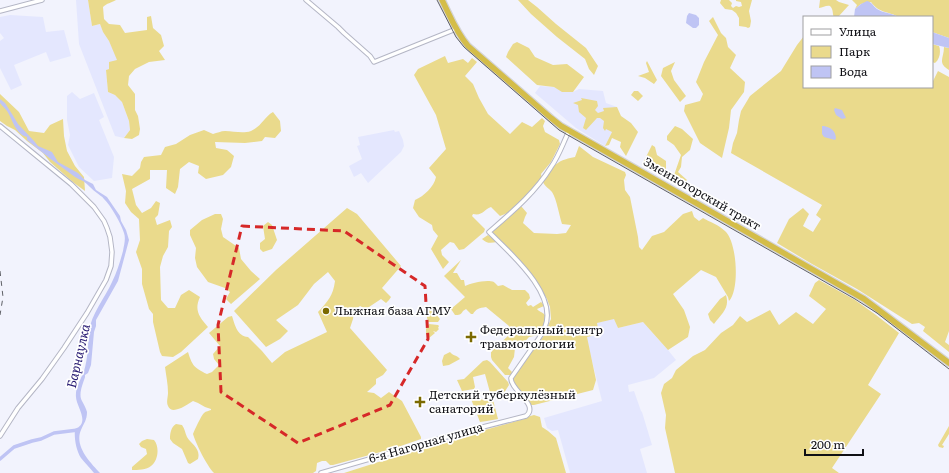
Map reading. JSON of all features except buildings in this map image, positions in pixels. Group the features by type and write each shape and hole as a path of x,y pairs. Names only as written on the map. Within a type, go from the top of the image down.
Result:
{"highway":[{"name":"Змеиногорский тракт","path":"442,0 456,29 472,50 551,118 569,131 864,299 949,363"}],"street":[{"path":"0,11 42,0"},
{"path":"306,0 338,26 370,56 374,62 456,29"},
{"path":"0,126 77,189 94,207 105,225 112,247 110,266 106,280 64,348 0,436"},
{"name":"6-я Нагорная улица","path":"320,473 467,431 526,416 530,412 530,406 511,384 510,378 541,335 548,320 547,308 544,298 531,277 489,232 520,204 544,178 554,162 569,131"}],"highlighted area":[{"path":"242,226 344,231 425,286 428,339 390,405 298,443 221,392 218,325"}],"shaded area":[{"path":"76,0 88,0 92,26 100,24 118,60 106,70 108,92 115,95 122,102 129,121 130,130 124,138 115,136 79,44"},
{"path":"10,15 43,17 46,32 64,30 71,56 50,62 46,52 14,65 22,85 11,90 0,68 0,41 4,38 0,33 0,17"},
{"path":"540,86 554,87 573,92 579,89 603,91 606,103 617,107 612,132 605,146 576,128 535,93"},
{"path":"72,92 80,99 94,93 104,117 99,120 114,157 112,178 94,181 79,167 68,145 70,135 67,120 67,96"},
{"path":"394,130 395,132 399,131 403,140 404,146 401,152 368,183 361,173 354,177 349,166 362,159 357,146 360,145 358,137"},
{"path":"614,318 618,328 643,322 676,360 654,378 628,385 629,392 634,391 652,445 640,449 647,473 570,473 558,430 552,431 547,428 544,418 602,401 586,337 597,323"}],"green space":[{"path":"88,0 116,0 103,7 104,19 109,24 120,25 125,33 147,30 147,17 151,16 153,28 161,35 164,46 159,51 165,60 149,62 135,69 129,76 128,85 135,94 135,110 138,116 140,129 139,135 132,139 124,138 130,130 129,121 122,102 115,95 108,92 106,70 109,69 109,62 117,60 100,24 92,26"},
{"path":"518,0 528,0 586,48 598,66 594,75 589,69 585,59 557,37 531,14"},
{"path":"721,0 729,0 732,3 731,6 733,8 736,6 742,6 741,2 736,0 752,0 749,11 751,21 750,27 739,26 739,18 736,13 732,10 725,9 720,3"},
{"path":"820,0 836,0 849,5 839,16 834,16 830,6 819,8"},
{"path":"852,0 949,0 949,38 933,32 933,16 896,16 880,10 871,2 861,4 855,9 857,5"},
{"path":"713,17 721,33 726,38 728,47 736,55 730,68 745,82 744,92 731,110 729,128 722,158 700,143 684,111 685,105 700,101 703,94 696,82 704,62 718,35 709,21"},
{"path":"803,37 803,88 933,88 933,81 938,71 949,77 949,331 945,342 949,345 949,352 923,331 925,327 919,323 912,324 857,289 777,243 789,219 803,208 809,214 803,226 813,232 821,219 816,215 822,205 731,153 737,133 741,111 750,96 781,71"},
{"path":"517,42 529,48 535,57 553,65 567,64 584,77 573,92 562,92 554,87 537,85 506,57 513,44"},
{"path":"933,44 939,46 940,48 939,57 935,63 933,62"},
{"path":"944,47 949,48 949,70 942,63"},
{"path":"445,56 448,63 463,59 468,63 472,58 477,62 465,76 473,84 488,114 510,134 522,122 532,127 542,118 545,121 543,126 545,132 559,140 560,144 551,162 541,174 542,178 523,200 512,209 500,216 491,207 481,213 473,214 472,216 485,229 484,232 464,249 459,250 454,243 450,242 441,250 442,255 449,262 443,269 431,249 438,236 433,230 432,225 419,217 413,208 415,200 425,194 435,181 436,177 429,168 446,149 436,115 414,75 418,69"},
{"path":"647,61 657,80 654,84 645,78 638,76 649,72 646,63"},
{"path":"675,62 671,71 674,80 686,96 680,102 661,76 663,68"},
{"path":"634,91 638,91 643,96 638,101 631,95"},
{"path":"0,94 19,112 29,131 44,133 50,125 63,119 67,151 75,166 84,177 85,191 50,162 43,153 15,130 0,121"},
{"path":"581,98 597,101 598,106 595,110 598,113 604,111 603,108 617,107 621,116 631,123 638,132 626,156 620,147 621,142 612,138 609,145 605,146 612,132 606,129 605,131 603,128 604,121 600,118 597,118 586,130 583,128 586,118 579,112 578,105 573,103 582,100"},
{"path":"273,112 280,121 281,131 275,138 265,137 262,141 245,143 215,142 216,148 227,150 234,156 231,167 223,175 206,179 198,173 199,166 189,162 180,169 178,187 175,194 166,188 167,170 150,170 150,179 132,189 136,205 142,213 151,208 156,201 160,203 158,215 155,218 157,225 170,220 172,227 169,231 168,247 163,256 160,267 161,300 168,308 175,308 181,295 189,290 200,297 197,306 198,313 208,327 181,352 173,357 162,356 153,322 153,314 149,309 142,284 142,269 136,252 140,240 139,219 131,212 125,203 126,191 122,174 132,176 140,168 144,157 161,155 165,147 176,144 190,135 204,130 213,134 224,131 248,132 258,127 267,116"},
{"path":"675,126 682,129 693,139 690,150 682,157 681,167 678,172 687,180 683,187 674,181 675,180 673,178 681,155 674,145 667,140 667,136"},
{"path":"652,145 655,147 657,155 666,161 666,169 670,173 668,178 643,163"},
{"path":"579,146 593,157 625,172 625,190 630,197 639,247 642,250 652,236 664,232 683,214 692,211 694,217 699,221 703,218 717,225 729,236 736,266 735,287 729,301 716,277 701,270 673,294 684,310 690,327 688,337 668,350 643,322 618,328 614,319 597,323 599,334 587,337 596,380 593,390 530,405 524,394 511,380 543,337 551,319 550,307 547,299 526,268 491,232 521,206 527,213 523,223 534,233 566,233 571,225 562,224 554,195 543,182 555,165 563,160 575,157"},
{"path":"347,208 357,214 401,266 382,288 391,297 386,303 381,299 366,309 360,306 354,311 350,328 387,370 383,375 376,379 376,384 367,392 374,393 381,398 389,392 402,401 421,439 395,448 333,465 330,465 326,461 322,461 317,463 316,471 313,473 214,473 202,455 193,434 203,415 211,409 193,401 176,410 170,409 167,403 168,390 165,367 188,352 192,363 196,368 207,374 212,372 219,365 214,359 213,354 220,346 209,333 228,317 232,316 235,326 241,335 248,337 272,363 285,352 327,332 318,312 330,298 333,291 335,281 328,272 314,284 298,305 276,320 288,331 280,339 266,347 234,311 276,270"},
{"path":"215,214 221,214 223,219 221,229 223,237 239,248 241,259 260,279 231,304 226,299 230,292 225,288 208,282 197,267 195,258 196,248 190,235 190,230 202,220"},
{"path":"268,222 272,225 277,240 272,249 263,252 260,249 260,243 265,239 263,226"},
{"path":"488,235 497,242 491,243 482,239"},
{"path":"461,260 453,273 457,273 461,280 464,280 465,286 479,282 491,281 498,286 503,285 512,290 525,290 529,294 530,298 526,303 528,306 531,305 533,307 541,302 544,306 537,309 546,317 543,327 538,335 529,337 521,346 515,348 514,357 508,368 512,372 511,375 505,375 491,357 491,352 510,334 509,326 486,307 478,309 473,314 466,309 458,315 455,315 451,309 465,297 444,276"},
{"path":"819,280 855,300 899,333 868,385 881,394 832,468 839,473 675,473 665,428 666,415 661,393 664,384 672,378 676,370 693,356 705,350 721,333 733,325 740,316 747,322 770,310 779,325 796,312 813,324 826,309 809,296 815,283"},
{"path":"726,295 726,307 714,324 710,320 708,314 720,299"},
{"path":"427,305 440,319 438,322 428,322"},
{"path":"429,324 438,325 439,329 436,332 433,331 435,333 429,338 426,334 426,329"},
{"path":"450,352 460,359 449,365 443,366 442,361 444,355"},
{"path":"487,360 508,382 509,385 502,396 491,396 485,374 473,377 474,389 462,391 457,380 464,379 483,361"},
{"path":"477,397 483,400 493,400 498,419 480,422 471,399"},
{"path":"534,415 540,417 542,427 556,438 566,473 344,473 480,433 481,431"},
{"path":"176,424 182,425 187,437 197,449 199,455 198,459 190,464 188,463 182,449 170,439 171,430"},
{"path":"949,426 949,434 942,445 944,446 943,448 939,447 938,445"},
{"path":"147,439 154,440 156,443 158,450 157,457 151,466 142,470 132,470 132,467 147,454 146,449 141,447 139,444"}],"water":[{"path":"867,1 870,2 879,10 896,16 854,16 855,9"},
{"path":"689,13 696,15 699,18 699,25 696,28 693,28 686,23"},
{"path":"933,32 949,38 949,48 933,44"},
{"path":"0,99 5,103 18,124 38,146 52,152 58,162 78,173 85,180 93,184 96,190 107,197 120,216 129,240 118,281 96,320 91,365 88,373 85,375 81,392 81,398 87,412 86,419 79,436 81,448 100,473 94,473 79,455 75,440 75,429 82,423 82,414 76,394 77,387 84,371 90,325 95,312 117,271 124,246 124,233 116,215 102,197 85,182 75,177 27,140 27,137 17,130 7,111 0,103"},
{"path":"835,108 842,110 846,118 842,119 836,115 834,110"},
{"path":"822,126 832,130 835,133 835,140 824,137 822,134"}],"waterway":[{"path":"0,459 14,447 41,439 54,433 78,430"}],"tram line":[{"path":"437,0 456,37 464,47 559,130 855,299 877,313 949,369"}],"railway":[{"path":"0,271 3,297 0,315"}],"place":[{"name":"Лыжная база АГМУ","path":"326,311"},
{"name":"Федеральный центр травмотологии","path":"471,337"},
{"name":"Детский туберкулёзный санаторий","path":"420,402"}],"water label":[{"name":"Барнаулка","path":"78,356"}]}
